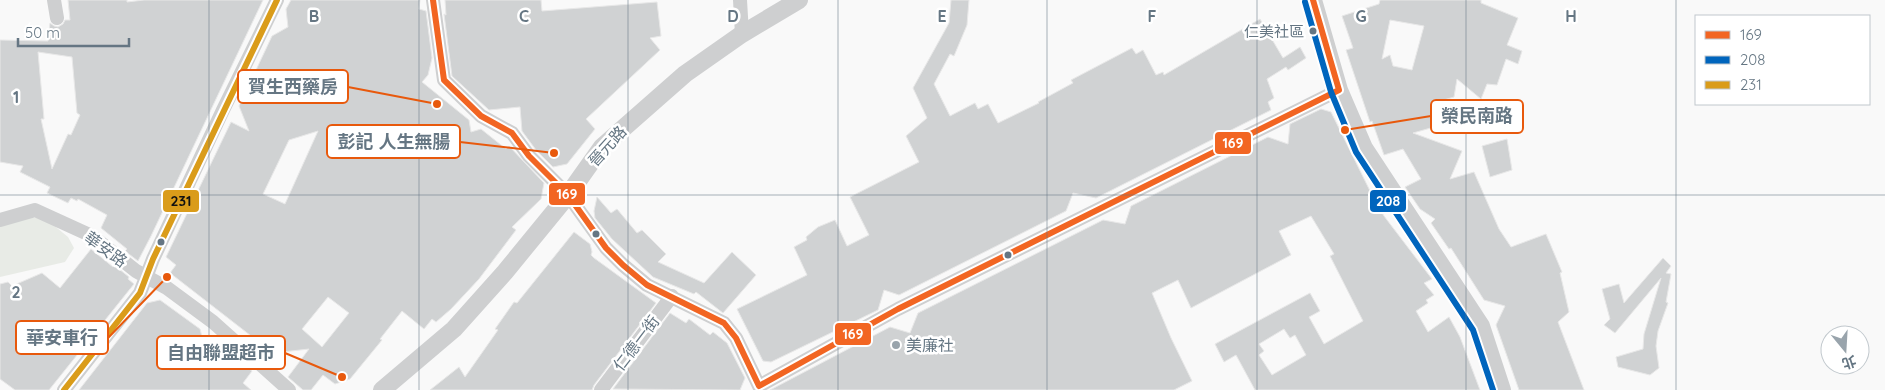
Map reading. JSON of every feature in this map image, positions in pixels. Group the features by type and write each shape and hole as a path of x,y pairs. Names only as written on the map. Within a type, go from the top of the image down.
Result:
{"street":[{"path":"54,0 56,18"},
{"path":"64,390 140,294 153,259 277,0"},
{"path":"433,0 444,80 481,116 512,133 529,156 568,195 606,248 623,265 647,285 724,323 736,338 759,386 898,309 1339,90"},
{"path":"740,0 742,34"},
{"name":"晉元路","path":"382,390 454,329 505,272 568,195 602,147 685,74 742,34 799,0"},
{"path":"1313,0 1339,90 1364,148 1481,326 1502,390"},
{"name":"華安路","path":"0,220 35,210 92,236 136,271 167,288 213,322 289,390"},
{"name":"仁德一街","path":"601,390 672,296"}],"shaded area":[{"path":"29,217 46,219 68,237 74,248 65,262 0,277 0,224"}],"building":[{"path":"68,0 127,0 127,2 144,0 263,0 138,261 125,251 127,249 101,228 107,215 78,199 77,201 71,198 68,203 47,193 50,187 20,172 23,166 0,162 0,40 48,41 50,23 58,27 65,20 70,20","holes":["38,52 72,57 77,113 80,115 71,135 68,134 52,169 41,119 44,119"]},
{"path":"291,0 420,0 419,9 426,11 432,58 428,75 422,82 469,120 471,132 481,129 506,149 509,146 544,183 541,199 512,227 516,230 479,279 451,309 436,322 432,319 424,329 402,311 380,339 382,340 350,379 335,384 323,375 311,390 303,390 288,377 309,349 273,353 170,273 176,265 166,257 231,122 249,131 239,106 272,36 288,27 286,9","holes":["318,131 285,204 263,194 289,140","328,297 349,313 322,347 302,329"]},
{"path":"445,0 541,0 542,11 657,2 661,36 650,38 660,50 586,119 595,129 567,164 553,167 536,150 522,131 520,107 489,110 452,76 444,14 446,15"},
{"path":"951,0 969,0 967,25 954,56 950,54 934,84 950,116 975,103 978,109 988,104 998,123 1039,103 1073,83 1071,80 1132,48 1136,54 1143,50 1156,75 1163,72 1164,75 1260,19 1283,58 1300,47 1306,58 1288,70 1286,67 1267,79 1274,98 1268,102 1271,110 1096,198 1073,193 1066,211 899,295 884,290 878,310 771,362 763,361 737,309 807,275 794,247 807,240 806,237 818,227 835,220 847,246 869,235 850,197 919,162 906,136 927,118 913,88 949,23"},
{"path":"1380,0 1481,0 1481,3 1518,18 1507,45 1522,51 1518,64 1506,59 1497,85 1487,84 1481,99 1457,79 1454,97 1440,101 1448,123 1413,133 1462,151 1450,179 1474,172 1499,229 1511,247 1546,234 1562,272 1560,273 1569,312 1558,322 1584,390 1519,390 1496,325 1505,306 1484,300 1451,248 1449,249 1431,223 1435,219 1420,209 1405,187 1421,179 1403,149 1384,155 1372,121 1370,122 1346,50 1353,48 1342,16 1379,4","holes":["1390,20 1424,26 1412,70 1393,66 1390,55 1382,59"]},
{"path":"1321,109 1331,112 1384,216 1432,279 1424,283 1434,295 1426,300 1428,303 1416,311 1428,332 1449,317 1460,337 1480,390 1255,390 1236,355 1224,362 1215,344 1310,293 1320,311 1309,317 1324,344 1363,321 1330,256 1334,254 1311,216 1279,231 1291,255 1191,308 1178,280 1152,293 1192,381 1174,390 770,390 890,327 910,333 918,313 1103,220 1125,224 1131,206 1268,137 1288,144 1290,124","holes":["1284,329 1290,338 1295,335 1306,355 1272,375 1259,355 1264,351 1259,344"]},
{"path":"1507,139 1512,170 1490,177 1482,146"},
{"path":"597,197 611,213 617,209 637,233 642,230 666,254 658,262 704,283 732,252 756,275 723,313 696,292 694,294 653,277 612,239 595,218 594,211"},
{"path":"574,232 590,244 591,255 594,258 656,303 592,390 430,390 459,367 465,377 498,330 495,329 514,302 517,303"},
{"path":"91,249 129,277 128,279 134,284 49,390 15,390 0,379 0,284 8,282 12,286 42,273 60,288"},
{"path":"1663,258 1671,266 1666,273 1671,274 1666,302 1668,303 1658,331 1656,346 1659,368 1650,375 1618,367 1616,357 1643,349 1644,334 1661,278 1615,333 1604,325 1610,319 1602,289 1619,284 1624,303"},
{"path":"160,300 200,329 202,337 228,357 230,355 252,371 243,383 251,390 79,390 147,303"},
{"path":"670,313 686,323 689,319 710,335 713,332 727,343 745,378 740,390 613,389"}],"transit line":[{"name":"231","path":"64,390 140,293 153,259 277,0"},
{"name":"169","path":"433,0 444,80 481,116 512,133 529,156 568,195 606,248 623,265 647,285 724,323 736,338 759,386 898,309 1339,90 1313,0"},
{"name":"208","path":"1305,2 1331,92 1356,152 1473,330 1493,390"}],"place":[{"name":"仁美社區","path":"1313,31"},
{"name":"賀生西藥房","path":"437,104"},
{"name":"榮民南路","path":"1345,130"},
{"name":"彭記 人生無腸","path":"554,153"},
{"name":"華安車行","path":"167,277"},
{"name":"美廉社","path":"896,345"},
{"name":"自由聯盟超市","path":"342,377"}]}
